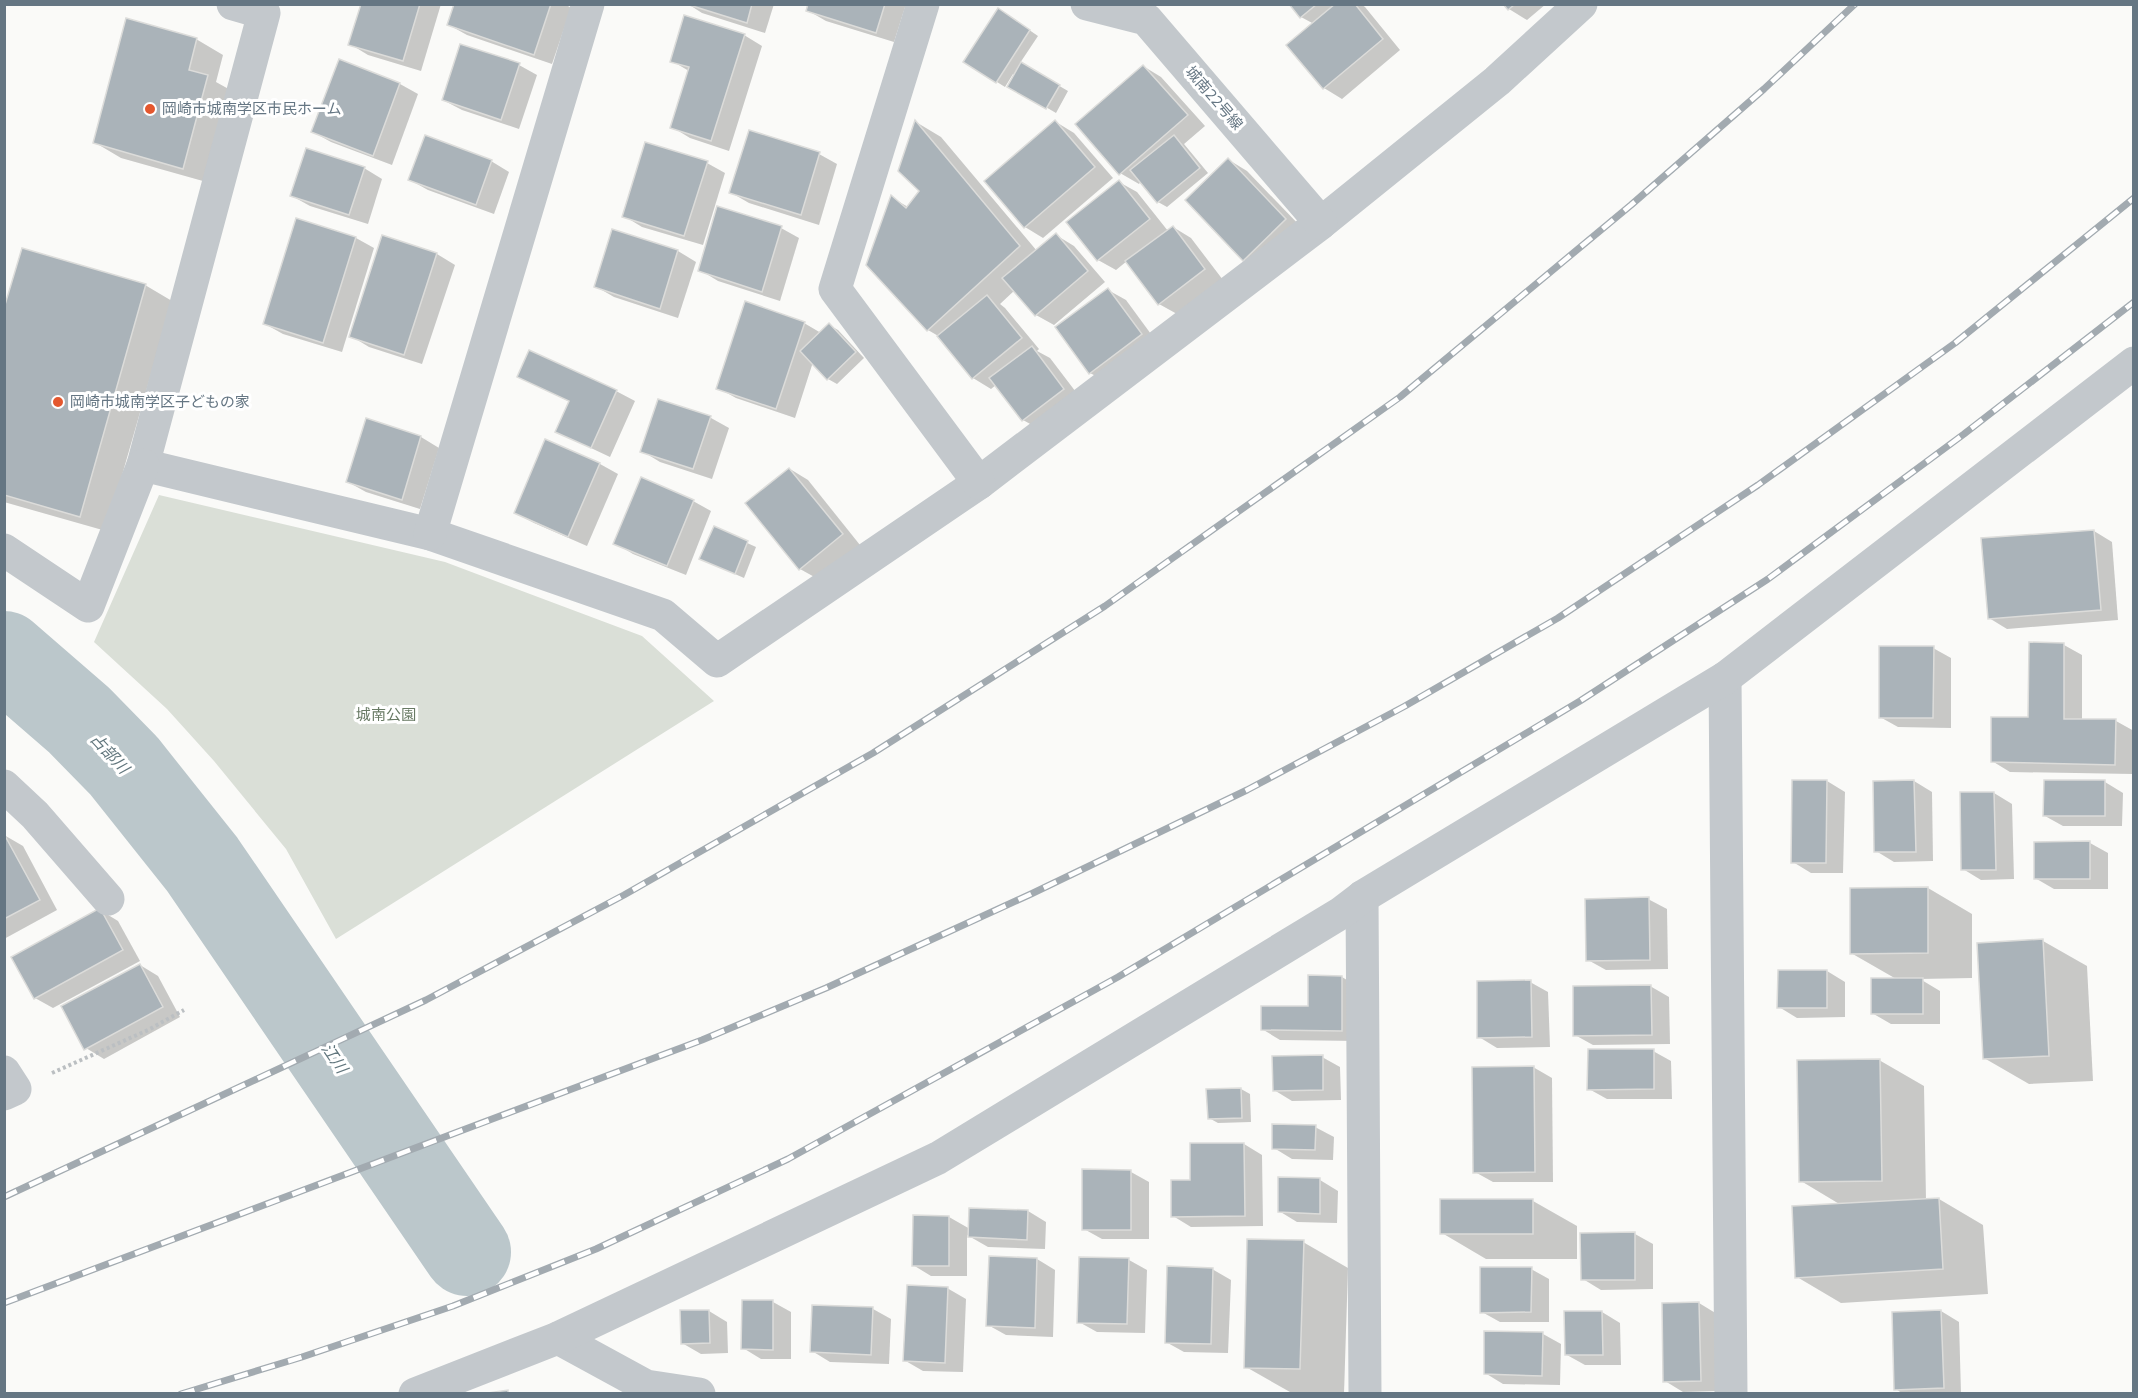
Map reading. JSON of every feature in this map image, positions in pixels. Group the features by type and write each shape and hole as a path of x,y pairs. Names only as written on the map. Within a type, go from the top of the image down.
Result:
{"street":[{"path":"4,550 88,606 143,465 264,13 233,4"},
{"path":"430,534 588,4"},
{"path":"923,4 835,289 979,483"},
{"name":"城南22号線","path":"1088,4 1146,19 1321,223"},
{"path":"143,465 430,534 663,615 717,661 979,483 1321,223 1497,81 1581,4"},
{"path":"416,1394 558,1338 938,1158 1341,913 1362,897 1725,678 2133,363"},
{"path":"1725,678 1731,1394"},
{"path":"4,786 34,815 108,899"},
{"path":"1362,897 1365,1394"},
{"path":"558,1338 646,1386 699,1394"}],"path":[{"path":"8,1085 148,1030 184,1010"}],"green space":[{"name":"城南公園","path":"159,495 445,562 642,636 714,701 336,939 286,849 214,761 167,709 94,642"}],"building":[{"path":"361,4 420,4 403,61 348,45"},
{"path":"454,4 551,4 534,55 447,25"},
{"path":"686,4 752,4 747,23"},
{"path":"808,4 885,4 876,33 806,11"},
{"path":"1289,4 1317,4 1300,18"},
{"path":"1335,4 1355,4 1383,39 1323,89 1286,45"},
{"path":"1503,4 1515,4 1508,10"},
{"path":"998,8 1030,30 996,83 963,62"},
{"path":"684,15 745,34 711,141 670,128 689,67 670,62"},
{"name":"岡崎市城南学区市民ホーム","path":"126,18 197,38 189,70 208,75 183,169 93,143"},
{"path":"460,44 520,63 501,120 442,100"},
{"path":"339,59 400,83 373,156 311,132"},
{"path":"1021,62 1060,85 1046,109 1007,87"},
{"path":"1143,65 1188,115 1119,175 1075,124"},
{"path":"915,120 1020,246 927,331 866,265 891,195 906,208 919,191 898,171"},
{"path":"1055,120 1095,167 1024,228 984,181"},
{"path":"749,130 820,152 801,215 729,193"},
{"path":"425,135 492,160 476,205 408,180"},
{"path":"1174,135 1200,168 1157,203 1130,170"},
{"path":"645,142 708,161 684,236 622,217"},
{"path":"306,148 365,167 349,215 290,196"},
{"path":"1228,158 1286,219 1243,261 1185,200"},
{"path":"1119,180 1150,219 1097,261 1066,222"},
{"path":"717,206 782,226 762,292 698,271"},
{"path":"296,218 356,237 323,343 263,324"},
{"path":"1173,226 1205,269 1158,305 1125,261"},
{"path":"612,229 678,250 660,309 594,287"},
{"path":"1056,233 1088,271 1035,316 1002,278"},
{"path":"382,235 437,253 404,355 349,337"},
{"name":"岡崎市城南学区子どもの家","path":"22,248 146,284 80,517 4,495 4,308"},
{"path":"1108,288 1142,334 1089,374 1055,327"},
{"path":"987,295 1022,338 972,379 937,336"},
{"path":"745,301 805,322 776,409 716,389"},
{"path":"829,323 856,352 827,380 800,351"},
{"path":"1032,346 1064,389 1022,421 989,378"},
{"path":"529,350 617,390 591,448 555,432 569,401 517,377"},
{"path":"658,399 711,416 693,469 640,452"},
{"path":"366,418 421,436 402,500 346,482"},
{"path":"545,439 600,463 568,537 514,513"},
{"path":"789,468 843,534 799,570 745,503"},
{"path":"641,477 694,500 667,566 613,544"},
{"path":"714,526 748,541 735,574 699,559"},
{"path":"2094,530 2101,610 1988,619 1981,538"},
{"path":"2029,642 2064,643 2064,719 2116,719 2115,765 1991,762 1991,717 2028,717"},
{"path":"1879,646 1934,646 1933,718 1879,718"},
{"path":"1792,780 1827,780 1826,863 1791,863"},
{"path":"1914,780 1916,852 1874,852 1873,781"},
{"path":"2044,780 2105,780 2105,816 2043,816"},
{"path":"1960,792 1994,792 1996,870 1961,870"},
{"path":"4,834 40,900 4,919"},
{"path":"2090,841 2090,879 2034,879 2034,842"},
{"path":"1928,887 1928,953 1850,954 1850,888"},
{"path":"1649,897 1650,960 1586,961 1585,899"},
{"path":"100,908 123,950 34,999 11,957"},
{"path":"2043,939 2049,1056 1983,1059 1977,943"},
{"path":"140,964 163,1007 84,1050 61,1006"},
{"path":"1778,970 1827,970 1827,1008 1777,1008"},
{"path":"1308,975 1342,976 1342,1031 1261,1030 1261,1006 1308,1006"},
{"path":"1871,978 1923,978 1923,1014 1871,1014"},
{"path":"1531,980 1532,1037 1477,1038 1477,981"},
{"path":"1651,985 1652,1035 1573,1036 1573,986"},
{"path":"1588,1049 1654,1049 1654,1089 1587,1090"},
{"path":"1323,1055 1323,1090 1273,1091 1272,1056"},
{"path":"1880,1059 1882,1181 1799,1182 1797,1060"},
{"path":"1534,1066 1535,1172 1473,1173 1472,1067"},
{"path":"1241,1088 1242,1118 1208,1119 1206,1089"},
{"path":"1272,1124 1316,1125 1315,1150 1272,1149"},
{"path":"1190,1143 1244,1143 1245,1216 1171,1217 1171,1180 1190,1180"},
{"path":"1082,1169 1131,1170 1131,1230 1082,1230"},
{"path":"1278,1177 1320,1178 1320,1214 1278,1212"},
{"path":"1939,1198 1943,1269 1795,1278 1792,1206"},
{"path":"1440,1199 1533,1199 1533,1234 1440,1234"},
{"path":"969,1208 1028,1210 1027,1240 968,1237"},
{"path":"913,1215 949,1216 949,1266 912,1266"},
{"path":"1635,1232 1635,1280 1581,1280 1580,1233"},
{"path":"1247,1239 1304,1240 1300,1369 1244,1368"},
{"path":"989,1256 1037,1258 1035,1328 986,1326"},
{"path":"1079,1257 1129,1258 1127,1324 1077,1323"},
{"path":"1167,1266 1213,1268 1211,1344 1165,1343"},
{"path":"1480,1267 1532,1267 1531,1312 1480,1313"},
{"path":"907,1285 948,1287 945,1363 903,1361"},
{"path":"742,1300 773,1300 773,1350 741,1349"},
{"path":"1699,1302 1701,1381 1663,1382 1662,1303"},
{"path":"812,1305 873,1307 871,1355 810,1352"},
{"path":"680,1310 709,1310 710,1343 681,1344"},
{"path":"1941,1310 1944,1388 1894,1390 1892,1312"},
{"path":"1564,1311 1602,1311 1603,1355 1565,1355"},
{"path":"1484,1331 1543,1332 1542,1376 1484,1374"},
{"path":"508,1390 508,1394 481,1394"}],"waterway":[{"name":"江川","path":"4,655 79,720 124,766 202,864 467,1252"}],"railway":[{"path":"4,1197 426,1000 624,895 873,753 1105,606 1400,397 1631,205 1764,89 1855,4"},
{"path":"4,1303 702,1040 826,988 1031,894 1247,790 1405,706 1558,618 1758,485 1955,343 2134,198"},
{"path":"181,1394 302,1357 453,1306 596,1249 788,1159 1118,977 1580,701 1768,579 1964,434 2134,302"}],"place":[{"name":"岡崎市城南学区市民ホーム","path":"150,109"},
{"name":"岡崎市城南学区子どもの家","path":"58,402"}],"water label":[{"name":"占部川","path":"110,753"}]}
